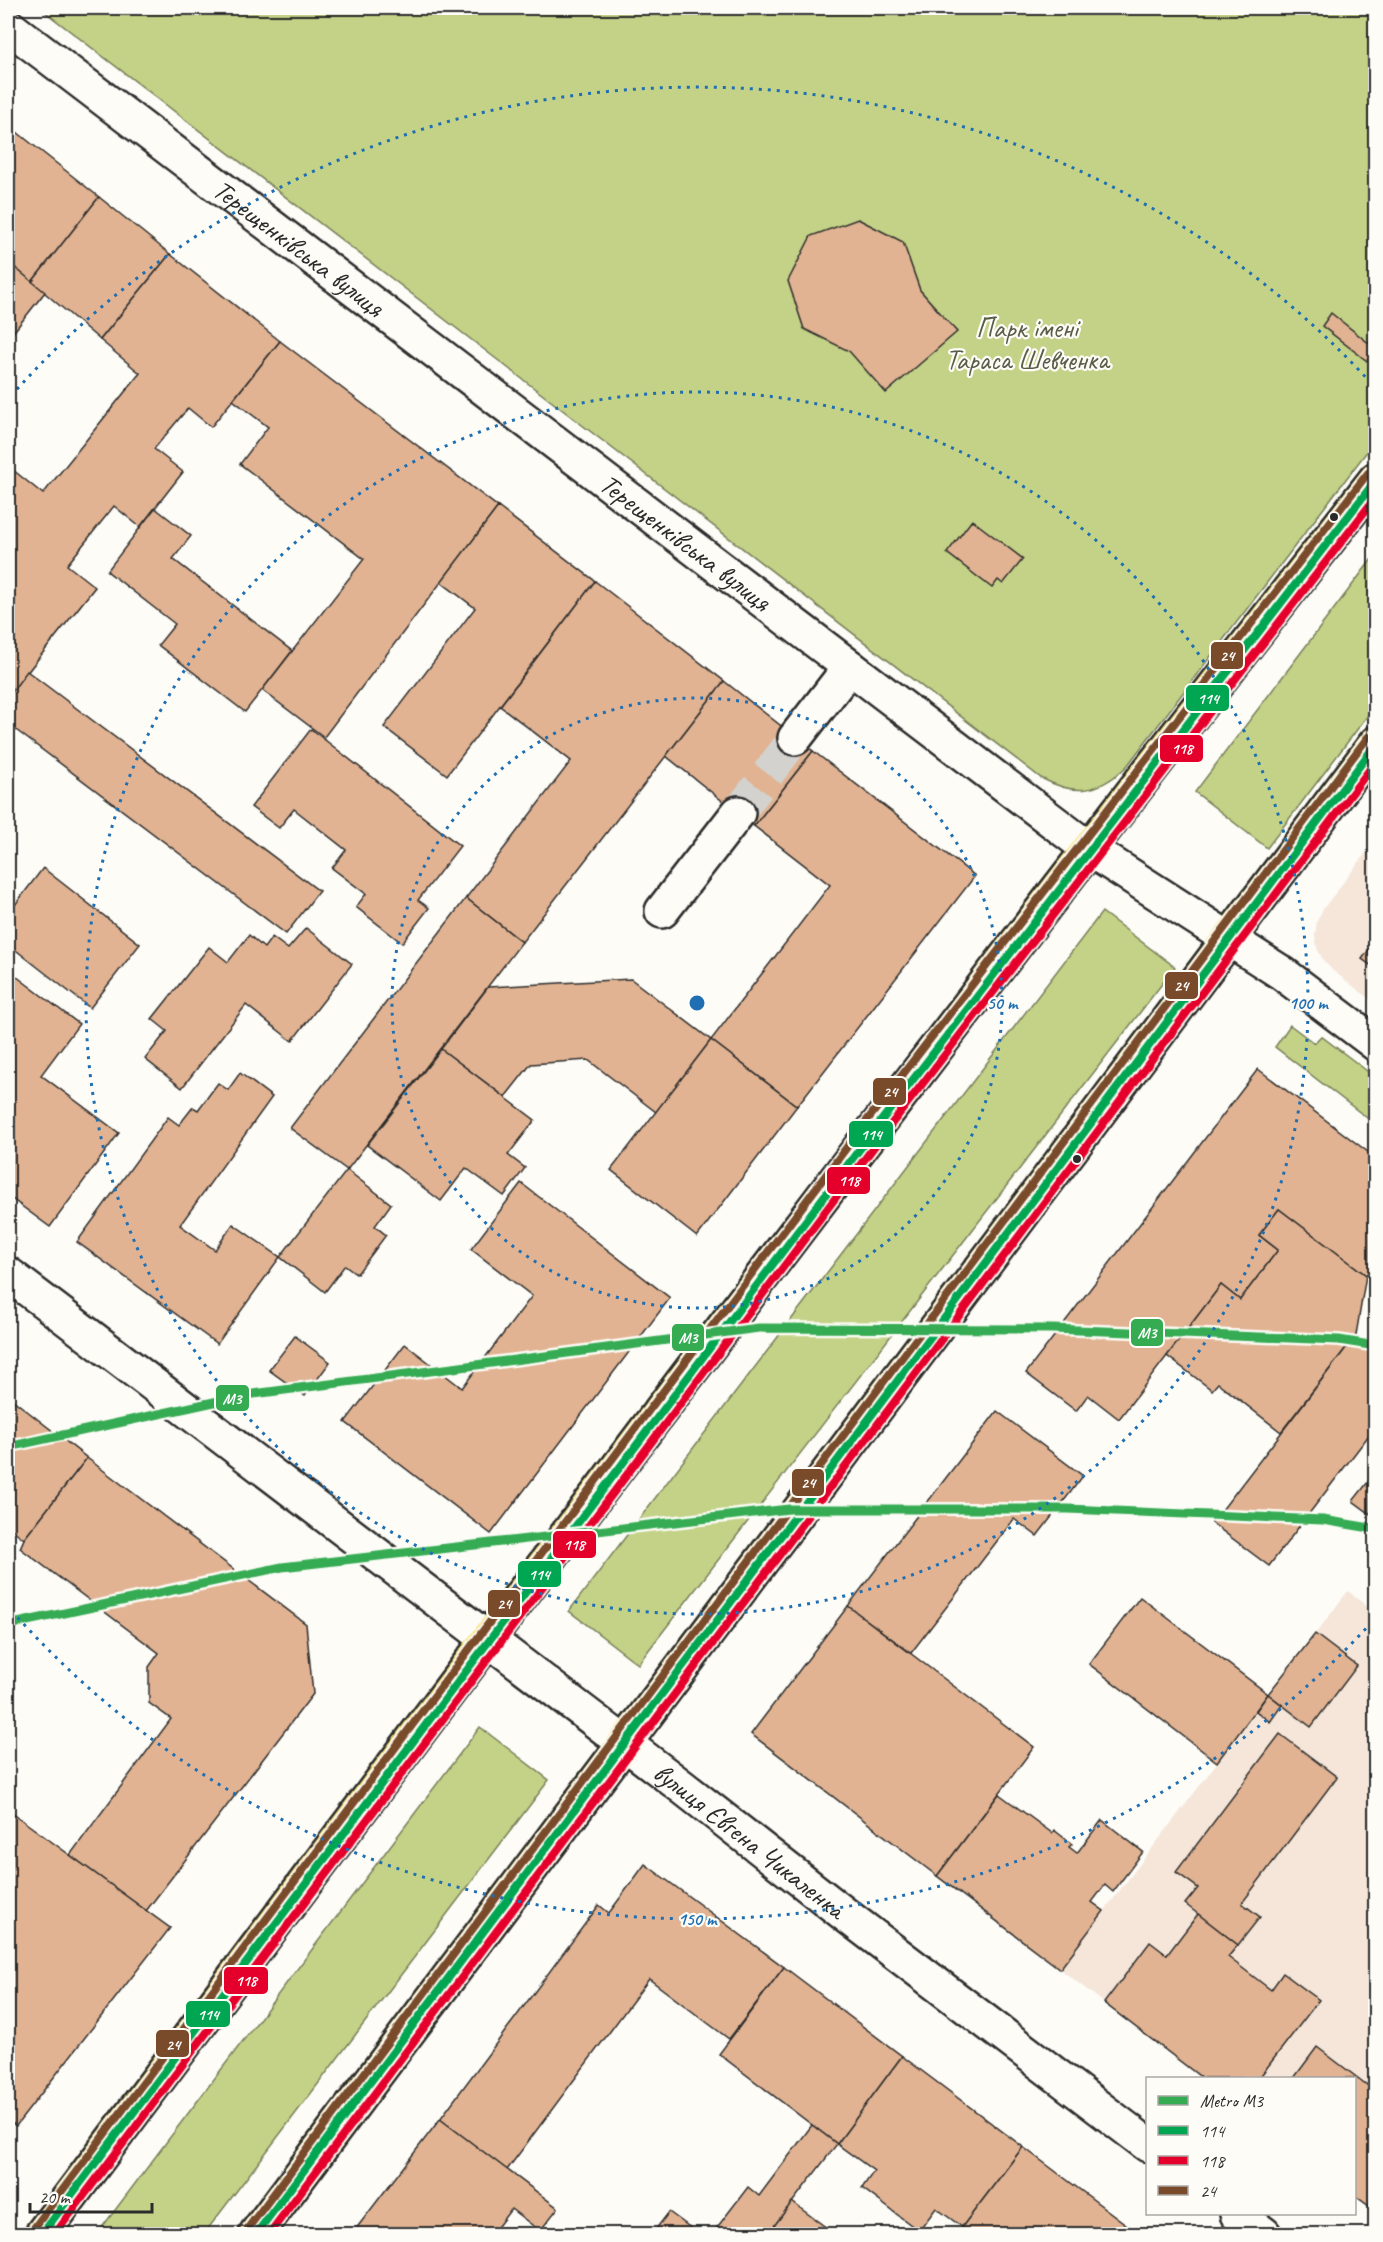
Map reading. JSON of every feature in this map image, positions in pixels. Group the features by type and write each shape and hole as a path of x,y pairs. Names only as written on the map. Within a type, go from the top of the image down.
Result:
{"main road":[{"path":"42,2235 488,1640 1052,895 1376,479"},
{"path":"256,2235 1376,743"}],"street":[{"name":"Терещенківська вулиця","path":"8,26 1089,849 1282,973 1376,1044"},
{"path":"795,738 850,667"},
{"path":"662,911 738,813"},
{"name":"вулиця Євгена Чикаленка","path":"8,1274 625,1743 847,1916 1146,2143"},
{"path":"1238,2215 1264,2235"}],"shaded area":[{"path":"1375,841 1375,1003 1332,970 1323,960 1317,948 1315,935 1317,921 1323,909"},
{"path":"1348,1591 1375,1613 1375,2211 1356,2196 1356,2077 1201,2077 1060,1969"}],"green space":[{"name":"Парк імені Тараса Шевченка","path":"40,8 1375,8 1375,441 1127,766 1096,787 1065,788 1041,778"},
{"path":"1375,555 1375,706 1267,848 1195,792"},
{"path":"1102,912 1175,967 638,1664 569,1611"},
{"path":"1290,1025 1314,1043 1321,1036 1375,1077 1375,1124 1275,1047"},
{"path":"480,1727 549,1780 204,2234 97,2234"}],"building":[{"path":"8,125 99,197 32,282 8,262"},
{"path":"99,197 170,254 100,340 32,282"},
{"path":"858,219 903,242 920,290 957,332 886,393 849,351 804,329 788,281 811,236"},
{"path":"170,254 280,341 211,427 188,408 154,449 183,472 140,527 114,506 67,565 95,587 11,693 8,690 8,466 43,494 140,373 100,340"},
{"path":"8,262 45,292 8,339"},
{"path":"1331,313 1376,349 1367,361 1322,326"},
{"path":"280,341 498,507 324,737 262,690 364,559 240,464 268,427 233,400"},
{"path":"498,507 595,581 447,775 384,727 475,608 441,582"},
{"path":"155,508 191,536 173,559 292,651 245,712 158,645 175,624 107,571"},
{"path":"972,520 1023,559 1003,584 998,580 992,588 947,553"},
{"path":"595,581 724,681 522,942 466,898 571,761 500,706"},
{"path":"27,671 319,891 286,934 8,724 8,690 11,693"},
{"path":"724,681 813,751 754,826 666,756"},
{"path":"311,729 460,846 418,900 429,908 402,943 356,907 366,894 332,868 346,850 294,809 279,828 251,807"},
{"path":"813,751 975,876 797,1106 711,1040 830,885 754,826"},
{"path":"43,868 140,944 90,1008 8,944 8,914"},
{"path":"466,898 522,942 347,1170 290,1128"},
{"path":"306,928 352,964 292,1041 246,1005 182,1088 145,1059 167,1031 152,1019 209,947 228,962 249,935 264,948 272,937 288,949"},
{"path":"1376,940 1376,969 1362,959"},
{"path":"8,970 79,1024 41,1075 119,1133 50,1227 8,1196"},
{"path":"631,979 711,1040 656,1112 588,1060 531,1064 505,1097 441,1049 488,987"},
{"path":"711,1040 797,1106 697,1237 611,1170"},
{"path":"441,1049 535,1120 508,1155 525,1168 504,1196 466,1168 441,1201 367,1145"},
{"path":"1258,1069 1376,1158 1376,1263 1366,1275 1279,1209 1259,1235 1278,1250 1240,1300 1221,1285 1119,1419 1088,1395 1076,1411 1026,1373"},
{"path":"240,1073 272,1097 180,1225 215,1250 233,1224 280,1257 217,1344 77,1242 168,1117 179,1125 193,1107 198,1110 218,1083 228,1090"},
{"path":"347,1170 391,1204 375,1226 386,1235 357,1274 345,1265 325,1292 280,1257"},
{"path":"521,1183 670,1298 491,1534 345,1422 405,1344 462,1388 532,1296 471,1249"},
{"path":"1279,1209 1366,1275 1356,1335 1281,1432 1218,1383 1212,1390 1167,1356 1221,1285 1240,1300 1278,1250 1259,1235"},
{"path":"1356,1335 1376,1350 1376,1426 1269,1566 1212,1523"},
{"path":"295,1336 330,1362 305,1396 269,1370"},
{"path":"8,1396 87,1458 24,1539 8,1526"},
{"path":"997,1411 1083,1476 1037,1536 1014,1519 911,1653 848,1606"},
{"path":"87,1458 306,1624 313,1694 146,1911 70,1855 171,1719 149,1703 149,1667 159,1653 20,1548 24,1539"},
{"path":"1376,1472 1376,1518 1353,1501"},
{"path":"1140,1597 1268,1694 1217,1762 1089,1664"},
{"path":"848,1606 1034,1747 937,1876 751,1734"},
{"path":"1315,1634 1357,1666 1311,1727 1268,1694"},
{"path":"1268,1694 1282,1705 1270,1722 1256,1711"},
{"path":"1280,1734 1337,1777 1242,1903 1260,1917 1238,1945 1185,1904 1198,1888 1176,1872"},
{"path":"999,1794 1052,1833 1054,1830 1072,1844 1069,1847 1077,1853 1102,1820 1143,1852 1113,1892 1105,1885 1092,1902 1104,1911 1060,1969 937,1876"},
{"path":"8,1810 170,1928 16,2126 8,2120 8,1941 13,1933 8,1929"},
{"path":"645,1864 784,1967 729,2039 649,1979 507,2170 440,2119 599,1905 609,1913"},
{"path":"1198,1914 1238,1945 1228,1957 1271,1990 1283,1973 1319,2000 1260,2077 1201,2077 1104,2003 1150,1942 1167,1955"},
{"path":"784,1967 902,2056 837,2144 719,2054"},
{"path":"1317,2047 1367,2085 1375,2075 1369,2070 1376,2061 1376,2211 1356,2196 1356,2077 1295,2077"},
{"path":"902,2056 1023,2147 962,2227 936,2208 919,2231 862,2188 874,2171 837,2144"},
{"path":"440,2119 558,2208 540,2231 511,2209 492,2234 352,2234"},
{"path":"812,2125 837,2144 768,2234 712,2234 748,2187 759,2196"},
{"path":"1023,2147 1139,2234 972,2234 962,2227"},
{"path":"792,2202 804,2211 835,2234 768,2234"},
{"path":"669,2212 699,2234 652,2234"}],"tunnel":[{"path":"738,813 795,738"}],"metro line":[{"name":"M3","path":"8,1447 246,1395 759,1328 1052,1329 1339,1340 1376,1346"},
{"name":"M3","path":"8,1625 282,1567 789,1509 1068,1509 1323,1520 1376,1529"}],"transit line":[{"name":"24","path":"34,2228 862,1127 1368,473"},
{"name":"114","path":"42,2234 871,1134 1376,480"},
{"name":"118","path":"55,2234 879,1140 1376,497"},
{"name":"24","path":"248,2228 1368,737"},
{"name":"114","path":"256,2234 1376,744"},
{"name":"118","path":"269,2234 1376,761"}]}
